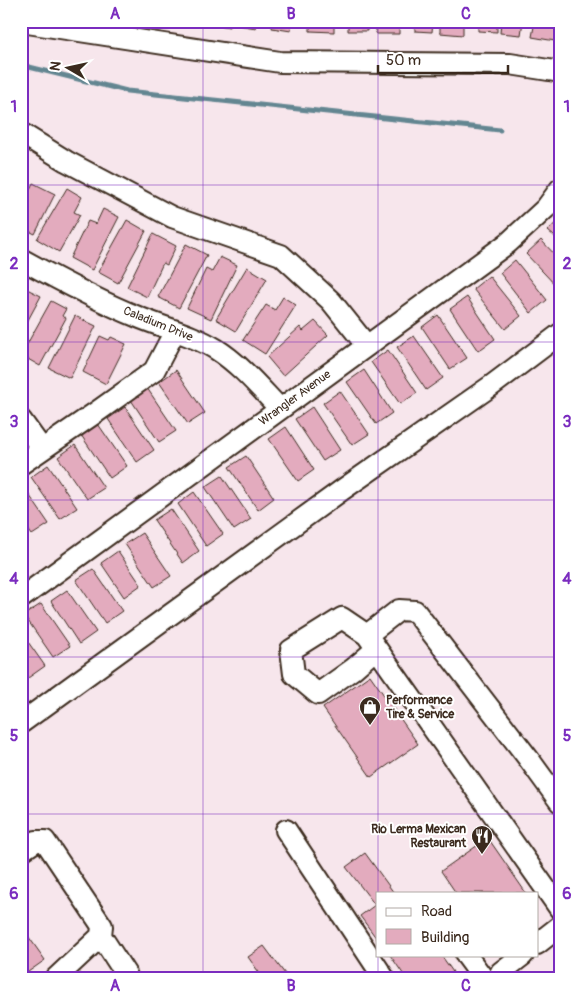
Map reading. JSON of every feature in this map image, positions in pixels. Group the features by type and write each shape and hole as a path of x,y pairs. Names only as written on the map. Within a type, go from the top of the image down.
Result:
{"street":[{"path":"21,22 280,62 510,64 555,71 560,70"},
{"path":"21,133 66,161 172,217 281,255 331,300 367,346"},
{"name":"Wrangler Avenue","path":"21,598 508,243 546,208 560,188"},
{"name":"Caladium Drive","path":"21,259 64,284 138,317 192,337 215,348 241,368 280,409"},
{"path":"21,464 154,371 175,331"},
{"path":"21,723 342,490 491,386 560,334"},
{"path":"21,420 42,449"},
{"path":"560,802 415,611 399,610 372,642 560,910"},
{"path":"286,830 384,978"},
{"path":"21,851 36,841 45,840 102,926 101,936 127,978"},
{"path":"538,943 560,926"},
{"path":"56,978 101,936"},
{"path":"467,956 484,978"},
{"path":"498,978 501,972 522,956"}],"building":[{"path":"207,21 230,21 229,27 207,23"},
{"path":"239,21 257,21 256,28 238,25"},
{"path":"273,21 292,21 291,31 272,28"},
{"path":"310,21 334,21 334,32 310,31"},
{"path":"348,21 367,21 367,31 348,31"},
{"path":"376,21 399,21 399,34 376,34"},
{"path":"415,21 433,21 432,32 415,31"},
{"path":"440,21 463,21 463,35 440,33"},
{"path":"478,21 497,21 497,32 478,31"},
{"path":"501,21 523,21 521,35 500,33"},
{"path":"535,21 559,21 555,41 532,37"},
{"path":"33,183 55,194 35,234 21,227 21,207"},
{"path":"67,188 82,197 74,212 80,215 59,252 37,239"},
{"path":"103,209 119,217 92,270 70,258 88,221 96,224"},
{"path":"560,218 560,241 548,231"},
{"path":"127,220 146,231 118,283 98,272"},
{"path":"153,234 176,246 167,265 163,263 147,297 127,287"},
{"path":"541,240 560,260 560,290 526,254"},
{"path":"186,244 207,255 179,308 158,297"},
{"path":"220,257 237,265 211,319 187,308 206,269 212,272"},
{"path":"515,260 547,300 531,313 500,273"},
{"path":"247,267 267,279 236,331 216,319"},
{"path":"489,276 521,316 505,329 473,289"},
{"path":"21,286 41,296 21,333"},
{"path":"283,297 296,305 265,354 243,340 266,305 275,310"},
{"path":"467,297 495,339 478,351 450,309"},
{"path":"51,301 66,309 62,316 66,318 40,366 21,355"},
{"path":"438,315 467,358 450,369 422,327"},
{"path":"75,316 96,326 70,378 49,368"},
{"path":"315,321 328,335 283,376 267,357 300,327 303,331"},
{"path":"100,336 109,340 111,337 126,344 106,384 83,372"},
{"path":"414,336 443,378 426,390 397,347"},
{"path":"388,350 417,393 400,404 371,362"},
{"path":"176,370 205,413 188,424 159,382"},
{"path":"364,370 392,413 376,424 347,382"},
{"path":"147,388 176,431 159,442 131,400"},
{"path":"340,391 369,434 352,445 323,403"},
{"path":"125,407 154,450 137,462 108,419"},
{"path":"312,407 340,450 323,461 295,419"},
{"path":"98,424 127,466 110,478 81,435"},
{"path":"286,427 314,470 298,481 269,439"},
{"path":"75,445 104,488 87,499 58,457"},
{"path":"246,456 274,498 258,510 229,467"},
{"path":"48,465 77,508 60,519 31,477"},
{"path":"222,476 251,519 234,530 205,487"},
{"path":"21,483 49,524 32,535 21,519"},
{"path":"194,492 223,534 206,546 178,504"},
{"path":"171,509 199,551 183,563 154,520"},
{"path":"142,533 171,576 154,587 125,544"},
{"path":"118,551 141,585 124,597 101,563"},
{"path":"93,569 122,611 105,623 76,580"},
{"path":"67,590 96,632 79,644 51,601"},
{"path":"41,604 70,646 53,657 24,615"},
{"path":"21,632 45,666 28,678 21,668"},
{"name":"Performance Tire & Service","path":"370,675 418,744 371,777 323,708"},
{"name":"Rio Lerma Mexican Restaurant","path":"488,838 525,892 455,892 441,871"},
{"path":"365,853 393,892 376,892 376,938 360,916 375,905 346,867"},
{"path":"21,926 45,960 21,977"},
{"path":"264,946 288,978 263,978 248,957"},
{"path":"391,956 442,956 453,972 445,978 406,978"}],"waterway":[{"path":"21,65 127,91 500,130"}],"place":[{"name":"Performance Tire & Service","path":"370,726"},
{"name":"Rio Lerma Mexican Restaurant","path":"482,855"}]}
